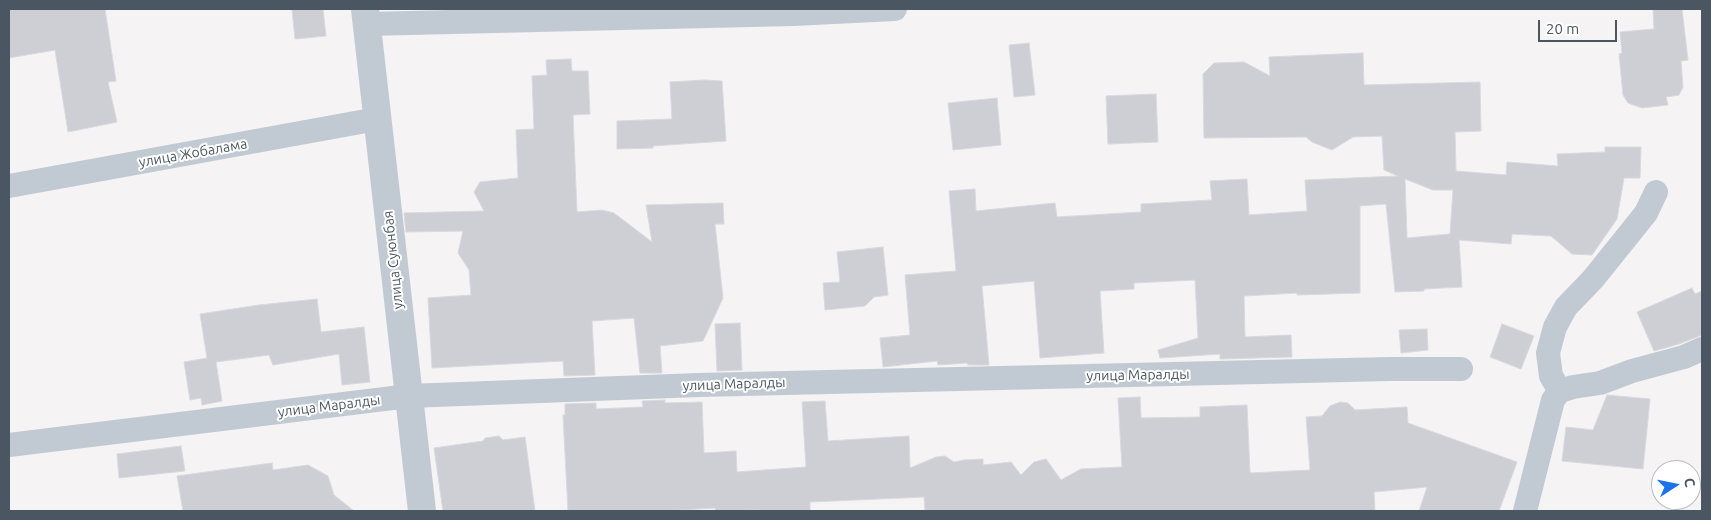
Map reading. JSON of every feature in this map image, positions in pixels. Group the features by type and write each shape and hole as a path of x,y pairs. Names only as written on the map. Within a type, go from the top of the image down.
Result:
{"street":[{"path":"366,16 793,14 896,9"},
{"name":"улица Суюнбая","path":"366,16 422,511"},
{"name":"улица Жобалама","path":"9,186 377,119"},
{"path":"1560,391 1551,376 1548,352 1555,327 1566,307 1593,279 1646,214 1656,192"},
{"path":"1525,511 1553,400 1560,391 1572,387 1600,383 1632,371 1684,357 1702,349"},
{"name":"улица Маралды","path":"9,445 409,396 699,385 1390,369 1461,370"}],"building":[{"path":"9,9 105,9 116,81 108,82 117,122 68,132 55,50 9,58"},
{"path":"292,9 323,9 326,36 295,39"},
{"path":"1653,9 1682,9 1688,60 1681,61 1683,87 1679,95 1666,97 1668,105 1642,108 1628,103 1623,95 1619,54 1622,53 1620,32 1654,29"},
{"path":"1029,43 1035,95 1014,97 1009,45"},
{"path":"1363,53 1364,85 1480,82 1481,131 1455,132 1456,171 1506,175 1507,162 1558,166 1557,154 1605,152 1605,147 1641,147 1640,178 1624,178 1617,219 1592,255 1572,254 1551,236 1512,234 1511,244 1459,240 1462,287 1424,289 1424,291 1395,292 1386,204 1360,206 1360,293 1297,295 1297,293 1244,296 1245,337 1291,335 1292,357 1220,359 1220,354 1160,358 1158,350 1198,338 1195,280 1134,283 1134,289 1100,291 1104,353 1040,358 1034,281 982,286 989,365 968,365 967,363 938,365 937,361 883,367 880,338 910,335 905,275 956,271 949,191 975,189 976,211 1055,203 1057,217 1141,212 1141,204 1212,200 1210,181 1247,179 1249,215 1307,211 1305,180 1398,176 1384,170 1382,136 1353,137 1332,150 1312,142 1306,137 1204,138 1203,74 1214,63 1244,62 1270,76 1269,57","holes":["1405,179 1433,190 1453,190 1450,234 1407,238"]},
{"path":"571,59 572,71 588,71 590,114 573,115 577,212 602,210 614,213 652,242 646,205 723,203 724,224 715,224 723,298 703,341 660,346 662,373 640,373 634,318 592,321 595,375 564,376 563,361 432,368 428,298 471,295 469,270 458,253 463,231 406,232 404,213 484,211 474,192 480,182 518,178 516,130 534,129 532,76 547,75 546,60"},
{"path":"722,81 726,141 653,146 653,148 617,149 617,121 672,119 670,82"},
{"path":"1156,94 1158,142 1108,144 1106,96"},
{"path":"997,98 1001,145 953,150 948,103"},
{"path":"883,247 888,295 874,297 865,306 825,310 823,283 840,282 837,252"},
{"path":"1692,288 1695,294 1702,291 1702,335 1654,351 1637,312"},
{"path":"317,299 321,332 364,327 370,382 342,385 339,354 273,365 269,355 216,362 222,401 202,405 201,398 190,400 184,362 207,358 200,314"},
{"path":"740,323 742,370 717,371 715,324"},
{"path":"1502,324 1534,336 1521,369 1490,357"},
{"path":"1427,329 1428,350 1401,353 1399,330"},
{"path":"1607,395 1650,399 1643,469 1562,461 1566,427 1593,430"},
{"path":"1140,397 1141,418 1200,417 1200,407 1247,405 1250,473 1310,470 1306,417 1322,416 1330,406 1340,402 1348,403 1355,410 1407,407 1408,423 1517,462 1499,511 1419,511 1427,487 1374,492 1375,511 925,511 924,497 810,502 810,511 716,511 715,508 662,511 568,511 563,415 565,415 565,404 596,403 596,409 643,407 642,401 665,400 665,403 702,402 704,453 736,451 737,472 806,467 802,402 825,401 828,441 909,436 910,468 936,457 945,456 954,462 983,459 983,465 1011,462 1021,475 1034,462 1046,459 1061,480 1081,469 1122,467 1118,398"},
{"path":"499,436 503,440 525,437 535,511 443,511 434,448 483,441 485,438"},
{"path":"181,446 185,471 119,478 117,454"},
{"path":"272,463 273,470 308,465 328,476 334,495 354,511 183,511 177,476"}]}
